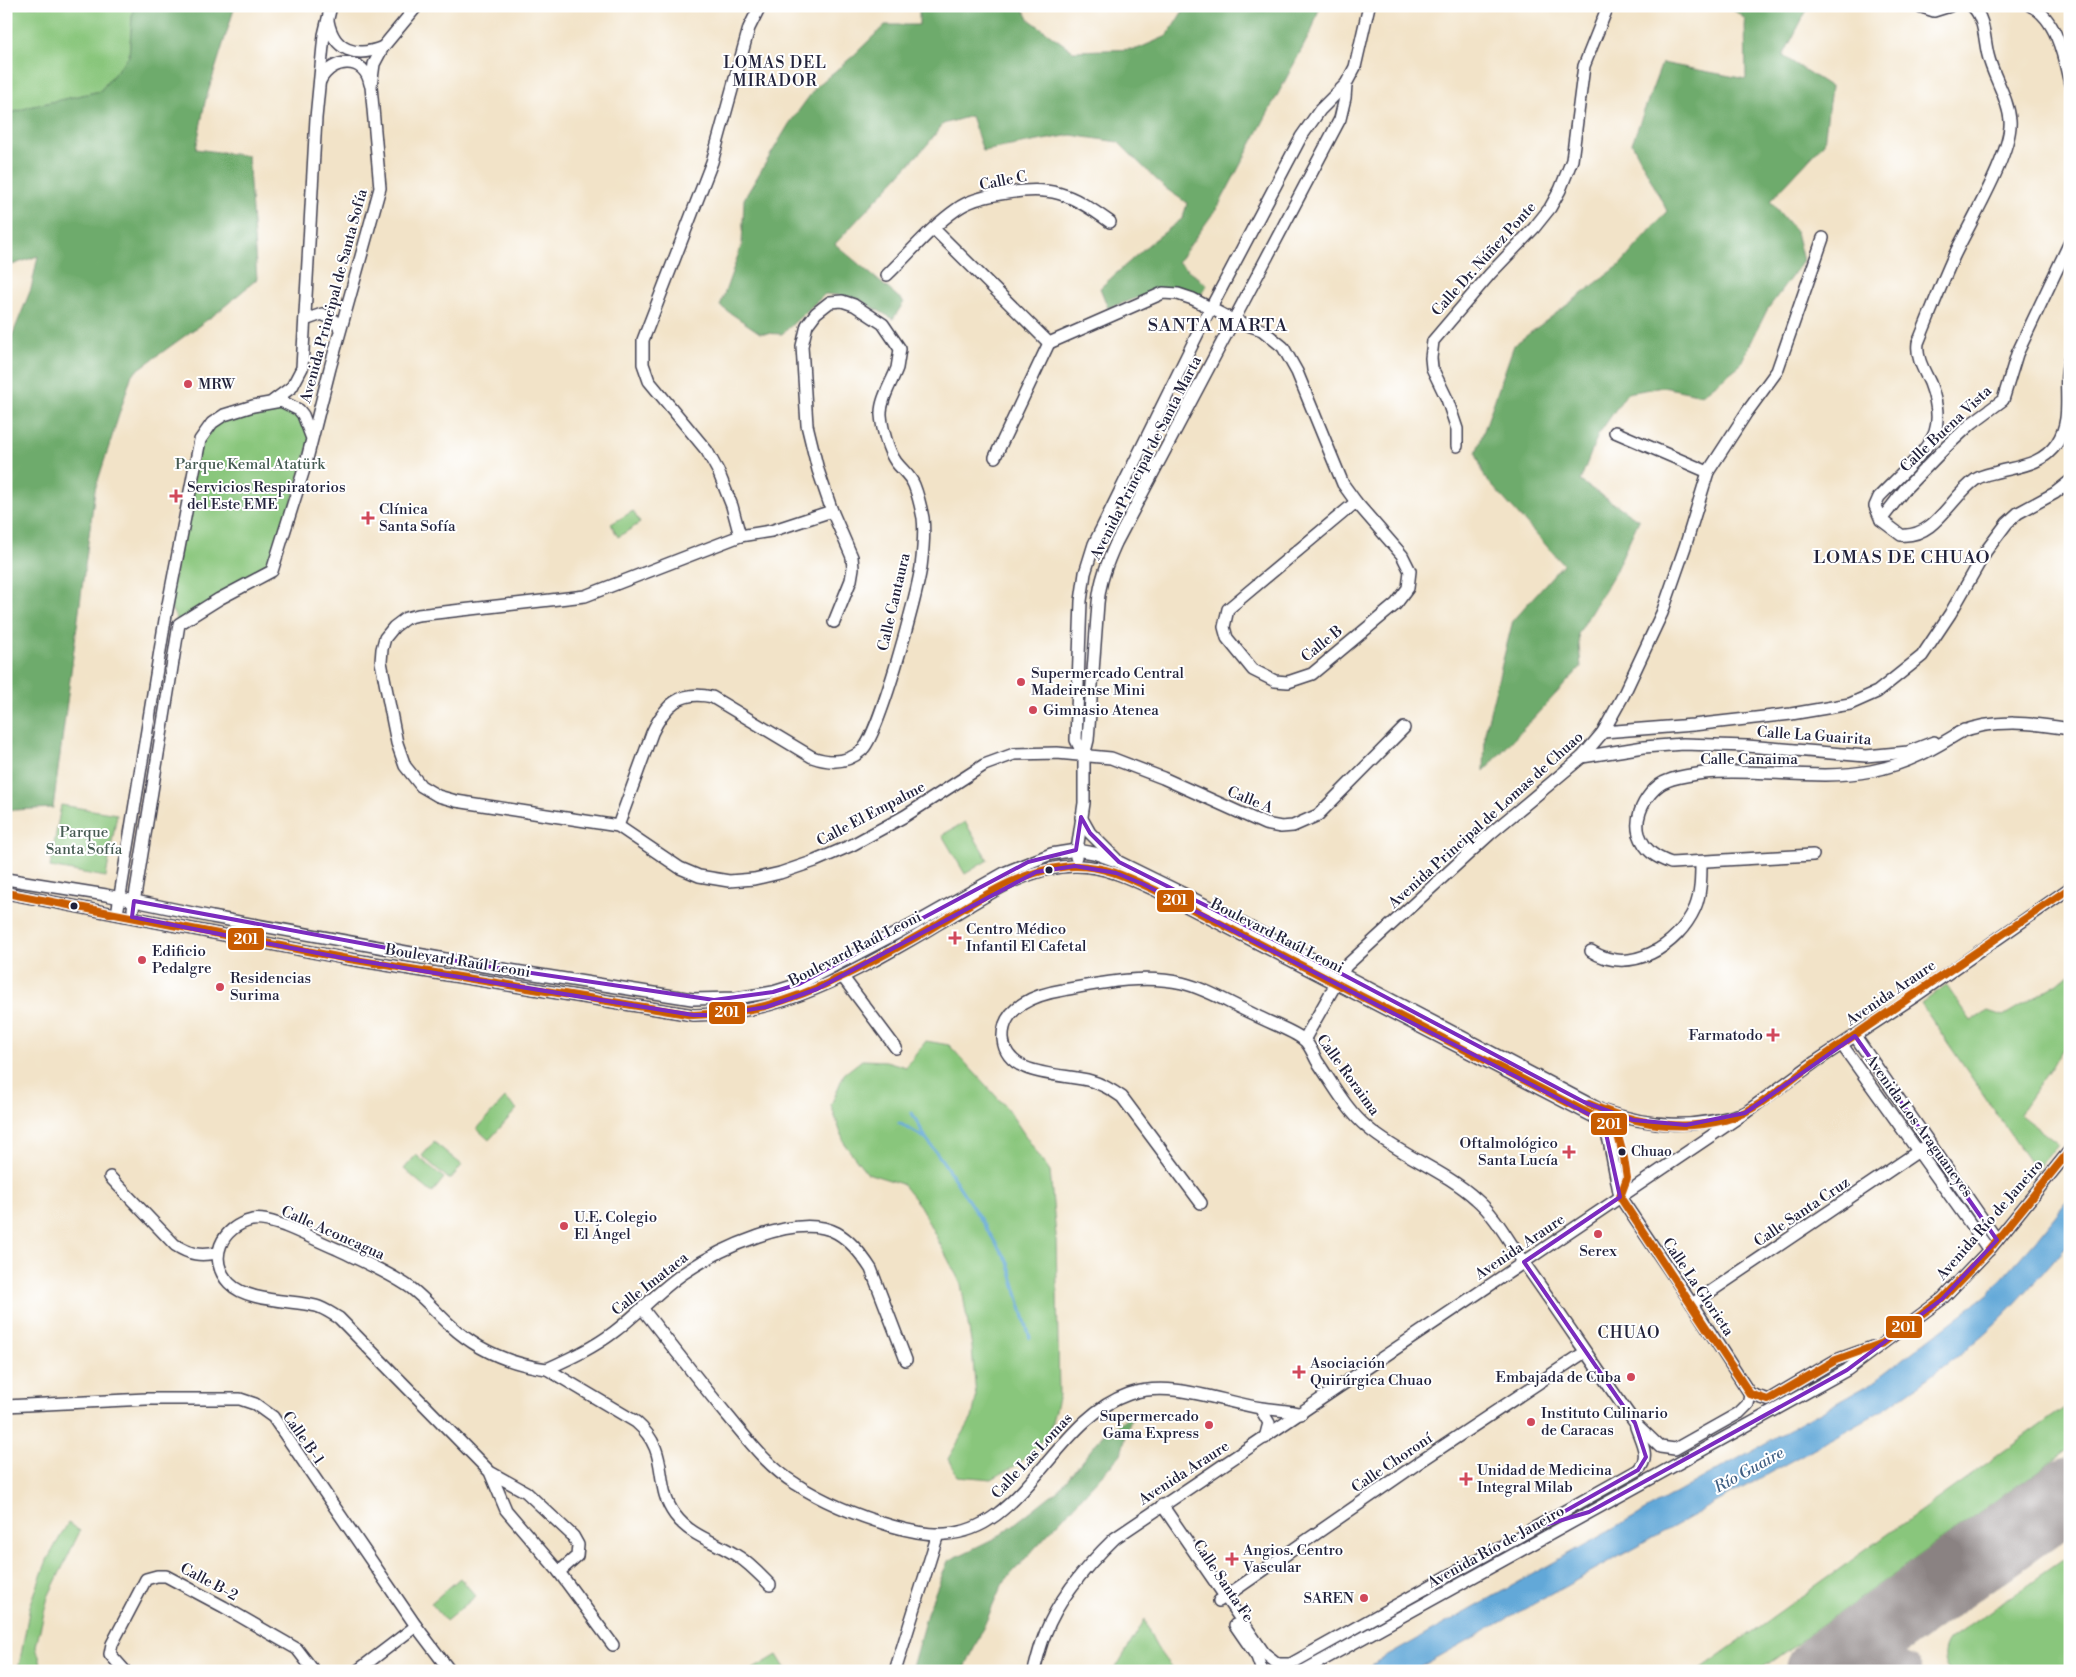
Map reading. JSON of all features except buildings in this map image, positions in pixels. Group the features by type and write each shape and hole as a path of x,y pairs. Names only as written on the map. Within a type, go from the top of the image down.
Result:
{"street":[{"name":"Avenida Principal de Santa Sofía","path":"180,624 219,599 272,571 306,463 340,329 380,188 371,86 374,64 383,47 417,6"},
{"path":"740,536 732,506 718,471 707,451 693,432 649,382 642,355 643,340 712,162 749,28 760,6"},
{"name":"Avenida Principal de Santa Marta","path":"1084,756 1076,740 1081,601 1085,572 1100,530 1211,308 1301,137 1320,110 1346,84 1355,67 1368,6"},
{"name":"Calle Dr. Núñez Ponte","path":"1457,446 1457,429 1447,399 1432,368 1431,358 1434,341 1484,281 1543,217 1560,190 1572,160 1584,66 1608,6"},
{"path":"1918,6 1934,11 1950,6"},
{"path":"1972,6 1981,18 1989,58 2009,112 2009,134 1998,164 1969,230 1955,254 1918,343 1919,358 1937,404 1935,432 1929,444 1879,497 1875,506 1881,520 1901,535 1919,534 1938,519 1948,506 1976,479 2027,466 2047,455 2057,442 2066,420 2070,357"},
{"path":"2031,6 2044,15 2050,23 2064,60 2070,84"},
{"name":"Avenida Principal de Santa Sofía","path":"329,12 335,41 344,48 368,52 383,47"},
{"name":"Avenida Principal de Santa Sofía","path":"165,620 200,440 212,423 224,415 273,401 292,387 302,368 318,84 329,12"},
{"path":"318,84 328,69 336,64 345,62 354,64 366,73 371,86"},
{"name":"Avenida Principal de Santa Marta","path":"1075,866 1085,774 1084,756 1088,740 1098,603 1100,586 1106,567 1120,534 1340,118 1346,84"},
{"name":"Calle C","path":"887,275 959,207 991,196 1040,189 1084,203 1110,222"},
{"path":"934,229 1049,343"},
{"name":"Avenida Principal de Lomas de Chuao","path":"1304,1040 1346,966 1483,841 1582,757 1604,732 1662,613 1685,548 1708,472 1747,412 1777,372 1823,238"},
{"name":"Calle Buena Vista","path":"1881,520 1905,489 1946,447 1972,423 2003,400 2017,354 2070,242"},
{"path":"995,457 1049,343 1163,293 1178,294 1211,308"},
{"name":"Calle Cantaura","path":"618,826 659,718 675,702 686,696 698,694 712,697 812,756 824,761 832,762 854,756 866,745 871,737 886,695 917,585 924,540 923,518 914,486 907,473 895,461 881,413 897,366 900,349 883,324 854,305 842,301 830,302 816,313 807,325 802,346 807,425 812,450 832,511"},
{"name":"Calle B","path":"1211,308 1233,320 1262,330 1272,337 1290,356 1343,484 1356,502 1402,555 1410,571 1408,588 1396,604 1312,674 1288,682 1275,681 1253,670 1227,638 1224,627 1228,609 1356,502"},
{"path":"305,320 314,315 322,314 334,320 340,329"},
{"name":"Avenida Principal de Santa Sofía","path":"273,401 289,403 299,410 312,436"},
{"path":"1615,432 1708,472"},
{"path":"1604,732 1693,726 1791,714 1850,704 1877,692 1922,656 1950,614 1986,551 2007,523 2018,513 2055,493 2070,481"},
{"path":"618,826 456,801 438,796 421,786 405,766 397,743 381,662 385,638 394,627 406,618 418,615 585,596 740,536 771,531 832,511 852,557 854,568 834,622"},
{"path":"132,917 180,624 169,604"},
{"path":"117,914 165,620 171,617 180,624"},
{"name":"Calle La Guairita","path":"1582,757 1644,747 1683,744 1747,746 1866,756 1908,752 1964,730 2009,722 2027,722 2070,729"},
{"name":"Calle A","path":"1084,756 1110,758 1163,778 1265,824 1281,827 1293,826 1318,815 1404,728"},
{"name":"Calle Canaima","path":"1813,855 1671,863 1657,858 1646,849 1638,832 1643,802 1665,781 1690,775 1726,771 1835,774 1869,772 1909,761 1964,730"},
{"name":"Calle El Empalme","path":"618,826 663,858 699,876 729,880 754,879 780,873 815,861 852,845 905,816 999,758 1014,754 1057,752 1084,756"},
{"path":"1081,817 1090,834 1119,862"},
{"name":"Boulevard Raúl Leoni","path":"6,879 120,898 212,918 484,966 692,999 714,1000 773,992 799,984 916,923 1006,872 1046,855 1076,850 1094,853 1119,862 1596,1118 1605,1129 1610,1141 1620,1197"},
{"path":"1591,951 1602,958 1620,961 1638,959 1674,939 1688,922 1696,906 1701,883 1701,862"},
{"name":"Boulevard Raúl Leoni","path":"6,893 343,958 693,1015 718,1015 766,1007 808,992 842,976 1012,881 1036,872 1075,866 1116,873 1143,884 1339,979 1584,1102 1619,1116 1660,1125 1726,1119 1745,1113"},
{"name":"Avenida Araure","path":"1034,1671 1049,1624 1064,1598 1085,1570 1115,1538 1745,1113 2070,888"},
{"path":"842,976 896,1048"},
{"name":"Calle Roraima","path":"1201,1202 1122,1097 1108,1088 1091,1081 1038,1073 1014,1060 1003,1040 1004,1028 1010,1015 1031,998 1046,992 1096,984 1159,980 1182,983 1208,992 1304,1040 1351,1110 1366,1127 1443,1175 1475,1198 1488,1212 1635,1423 1660,1447 1675,1449 1739,1413 1748,1404 1750,1394"},
{"name":"Avenida Los Araguaneyes","path":"1855,1036 1997,1240"},
{"name":"Avenida Los Araguaneyes","path":"1842,1045 1989,1250"},
{"name":"Calle Santa Cruz","path":"1692,1304 1929,1144"},
{"name":"Avenida Río de Janeiro","path":"1303,1671 1847,1370 1942,1299 1989,1250 2070,1150"},
{"path":"110,1177 174,1245 188,1253 202,1255 218,1253 218,1264 222,1274 240,1292 318,1306 340,1318 490,1472 526,1492 576,1540 579,1550 577,1556 560,1572"},
{"name":"Calle La Glorieta","path":"1620,1197 1750,1394"},
{"name":"Calle Aconcagua","path":"218,1253 220,1244 241,1225 252,1220 262,1220 278,1224 390,1275 412,1289 471,1343 490,1354 531,1367 548,1370 621,1412 647,1431 654,1443 659,1455 666,1497 674,1514 693,1533 739,1557 770,1585"},
{"name":"Calle Imataca","path":"548,1370 584,1352 614,1332 683,1274 718,1253 751,1238 797,1227 815,1226 836,1232 862,1255 870,1269 906,1360"},
{"name":"Calle Las Lomas","path":"642,1308 762,1457 794,1484 833,1505 918,1534 964,1531 994,1517 1022,1494 1086,1420 1103,1407 1131,1393 1168,1390 1186,1392 1260,1408 1288,1410 1301,1414"},
{"name":"Avenida Río de Janeiro","path":"1750,1394 1768,1400 1836,1360 1883,1343"},
{"name":"Calle Choroní","path":"1221,1599 1421,1461 1585,1352"},
{"name":"Calle B-1","path":"6,1406 146,1399 240,1400 255,1404 273,1418 416,1626 450,1671"},
{"path":"1260,1408 1268,1419 1265,1438"},
{"name":"Avenida Río de Janeiro","path":"1278,1671 1638,1470 1643,1465 1646,1457 1635,1423"},
{"path":"490,1472 506,1510 560,1572 613,1645"},
{"name":"Calle Santa Fe","path":"1159,1507 1221,1599 1257,1657 1262,1671"},
{"path":"1535,1528 1589,1512"},
{"path":"895,1671 938,1534"},
{"name":"Calle B-2","path":"124,1671 110,1654 112,1644 146,1579 166,1576 232,1611 297,1649 314,1671"},
{"name":"Calle Santa Fe","path":"1221,1599 1264,1653 1278,1664 1289,1664"},
{"path":"357,1671 416,1626"}],"highlighted area":[{"path":"1081,817 1090,833 1119,862 1342,974 1584,1102 1633,1120 1686,1125 1745,1113 1855,1036 1997,1240 1942,1299 1847,1370 1589,1512 1535,1528 1638,1470 1646,1457 1635,1423 1524,1262 1620,1197 1605,1129 1596,1118 1143,884 1116,873 1075,866 1036,872 817,989 766,1007 718,1015 693,1015 343,958 132,917 134,901 484,966 714,1000 773,992 799,984 1028,862 1076,850"}],"green space":[{"path":"6,6 133,6 129,56 100,91 29,107 6,115"},
{"path":"133,6 235,6 205,102 196,149 248,156 257,279 218,312 132,374 95,490 53,808 14,810 6,808 6,351 31,289 38,256 12,265 6,227 6,115 29,107 100,91 129,56"},
{"path":"919,6 1021,6 1030,20 1073,51 1137,49 1167,36 1186,6 1320,6 1312,30 1219,205 1178,262 1207,285 1201,295 1169,287 1108,308 1100,288 1148,245 1183,218 1187,203 1165,188 1118,142 1071,135 983,151 971,116 943,124 927,145 835,244 904,302 893,319 855,297 825,294 782,334 760,333 720,306 742,244 744,199 789,124 816,87 853,56 885,25 919,25"},
{"path":"1729,6 1809,6 1783,56 1831,87 1824,143 1770,201 1796,232 1803,261 1767,310 1740,365 1702,395 1663,387 1627,393 1598,435 1580,481 1639,520 1614,574 1578,634 1581,667 1484,771 1485,732 1513,620 1563,564 1485,478 1476,453 1514,345 1620,265 1667,211 1632,143 1662,63 1746,79 1745,19"},
{"name":"Parque Kemal Atatürk","path":"289,403 311,436 272,571 179,624 169,604 200,440 217,418"},
{"path":"633,511 640,523 618,537 611,524"},
{"name":"Parque Santa Sofía","path":"61,805 117,814 106,877 50,867"},
{"path":"965,822 988,860 965,874 942,835"},
{"path":"2070,973 2070,1040 2019,1114 2058,1144 2036,1171 1921,1004 1946,985 1971,1021 1988,1011 2003,1016 2058,983"},
{"path":"926,1041 949,1045 1006,1107 1050,1172 1056,1235 1059,1395 1049,1433 1020,1463 992,1479 957,1476 948,1459 972,1418 976,1398 972,1347 961,1284 920,1206 902,1184 867,1173 845,1145 831,1105 844,1074 862,1060 886,1061 906,1067"},
{"path":"505,1098 517,1109 489,1140 477,1129"},
{"path":"434,1142 462,1165 450,1180 422,1156"},
{"path":"416,1155 444,1178 432,1193 404,1169"},
{"path":"2070,1404 2070,1448 1758,1671 1697,1671"},
{"path":"1132,1414 1121,1454 1003,1583 964,1671 911,1671 928,1610 948,1561 999,1536 1059,1489 1103,1435"},
{"path":"68,1523 80,1531 48,1597 36,1646 43,1671 18,1671 30,1606 47,1560"},
{"path":"2070,1555 2070,1671 1949,1671 1946,1667 1944,1654 1950,1639"},
{"path":"460,1578 476,1596 446,1621 431,1603"},
{"path":"1145,1619 1157,1647 1175,1671 1114,1671"},
{"path":"777,1655 787,1671 750,1671"}],"water":[{"name":"Río Guaire","path":"2070,1197 2070,1242 1990,1329 1944,1366 1881,1411 1413,1671 1361,1671 1872,1383 1988,1294 2036,1240"}],"waterway":[{"path":"912,1113 926,1138 1008,1262 1030,1338"},
{"path":"899,1123 925,1138"}],"taxiway":[{"path":"1854,1647 1907,1671"}],"runway":[{"path":"1820,1671 2070,1492"}],"transit line":[{"name":"201","path":"6,893 343,958 693,1015 765,1006 826,984 885,955 976,900 1014,881 1033,874 1053,868 1074,866 1107,870 1157,891 1609,1124 1617,1132 1624,1158 1627,1178 1620,1197 1750,1394 1768,1400 1836,1360 1883,1343 1942,1299 1989,1250 2070,1150"},
{"name":"201","path":"1589,1104 1605,1111 1656,1124 1708,1124 1738,1115 1762,1102 1817,1061 2070,888"}],"place":[{"name":"MRW","path":"188,384"},
{"name":"Servicios Respiratorios del Este EME","path":"176,496"},
{"name":"Clínica Santa Sofía","path":"368,518"},
{"name":"Supermercado Central Madeirense Mini","path":"1021,682"},
{"name":"Gimnasio Atenea","path":"1033,710"},
{"name":"Centro Médico Infantil El Cafetal","path":"955,938"},
{"name":"Edificio Pedalgre","path":"142,960"},
{"name":"Residencias Surima","path":"220,987"},
{"name":"Farmatodo","path":"1773,1035"},
{"name":"Oftalmológico Santa Lucía","path":"1569,1152"},
{"name":"Chuao","path":"1622,1152"},
{"name":"U.E. Colegio El Ángel","path":"564,1226"},
{"name":"Serex","path":"1598,1234"},
{"name":"Asociación Quirúrgica Chuao","path":"1299,1372"},
{"name":"Embajada de Cuba","path":"1631,1377"},
{"name":"Instituto Culinario de Caracas","path":"1531,1422"},
{"name":"Supermercado Gama Express","path":"1209,1425"},
{"name":"Unidad de Medicina Integral Milab","path":"1466,1479"},
{"name":"Angios. Centro Vascular","path":"1232,1559"},
{"name":"SAREN","path":"1364,1598"}],"district":[{"name":"LOMAS DEL MIRADOR","path":"775,72"},
{"name":"SANTA MARTA","path":"1218,325"},
{"name":"LOMAS DE CHUAO","path":"1902,557"},
{"name":"CHUAO","path":"1629,1333"}]}
